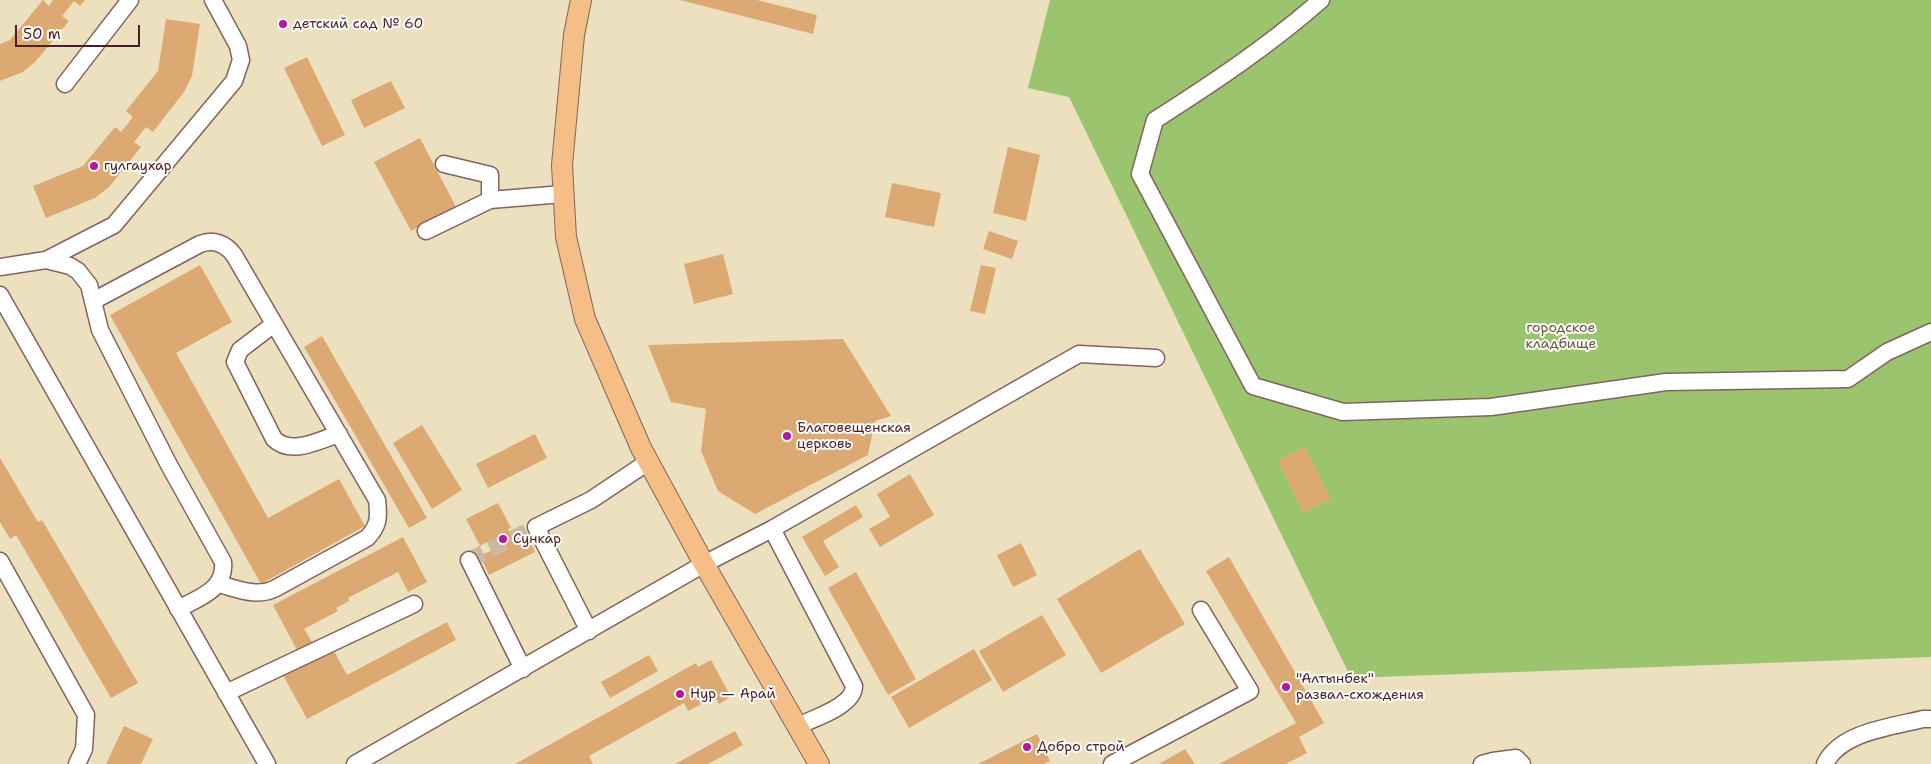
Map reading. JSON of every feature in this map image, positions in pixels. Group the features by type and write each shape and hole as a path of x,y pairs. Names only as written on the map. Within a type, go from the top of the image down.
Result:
{"main road":[{"path":"581,0 574,35 562,165 566,237 585,318 648,462 704,564 819,764"}],"street":[{"path":"65,84 130,0"},
{"path":"0,266 46,260 114,225 234,81 241,60 238,46 213,0"},
{"path":"1321,0 1299,20 1224,76 1156,120 1140,174 1253,386 1343,412 1491,406 1666,382 1848,379 1887,352 1931,332"},
{"path":"444,164 490,176 490,200"},
{"path":"426,231 490,200 564,194"},
{"path":"93,301 200,244 213,241 226,246 234,255 377,500 379,522 367,538 270,592 251,593 219,584"},
{"path":"46,260 70,266 78,271 89,284 100,330 169,465 223,562 223,573 219,584 210,592 178,609"},
{"path":"0,295 4,312 267,764"},
{"path":"274,324 240,350 235,362 274,439 279,444 292,448 338,434"},
{"path":"355,764 704,564 772,530 1079,354 1156,358"},
{"path":"590,631 536,527 591,500 648,462"},
{"path":"772,530 854,686 854,692 850,699 838,707 798,726"},
{"path":"469,560 523,669"},
{"path":"0,561 86,715 84,749 77,764"},
{"path":"226,693 414,604"},
{"path":"1112,764 1250,691 1202,610"},
{"path":"1826,764 1830,754 1842,743 1854,737 1922,719 1931,719"},
{"path":"1482,764 1516,758 1522,764"}],"green space":[{"name":"городское кладбище","path":"1050,0 1931,0 1931,657 1351,678 1069,97 1028,88"}],"building":[{"path":"43,0 49,6 53,0 85,0 80,6 74,1 62,16 69,21 36,61 23,72 0,81 0,44 10,40"},
{"path":"680,0 757,0 817,15 813,34"},
{"path":"166,19 200,24 192,76 184,92 153,132 146,127 134,142 141,147 109,187 95,198 46,218 33,186 83,166 115,127 121,132 133,117 126,111 158,71"},
{"path":"307,57 345,135 322,146 284,68"},
{"path":"391,81 405,108 364,128 351,100"},
{"path":"420,138 456,207 411,231 374,162"},
{"path":"1008,147 1040,155 1026,221 993,213"},
{"path":"892,183 941,193 934,227 885,217"},
{"path":"989,231 1018,241 1012,259 983,249"},
{"path":"723,254 733,294 694,304 684,264"},
{"path":"200,265 232,322 176,353 268,518 339,479 365,526 261,584 110,315"},
{"path":"981,265 996,268 985,314 970,311"},
{"path":"322,336 427,518 409,528 304,347"},
{"name":"Благовещенская церковь","path":"843,339 891,416 875,421 868,455 755,514 718,491 701,451 706,409 671,402 648,345"},
{"path":"422,425 462,490 432,509 393,443"},
{"path":"535,434 547,458 488,488 476,464"},
{"path":"1305,447 1331,499 1303,513 1278,460"},
{"path":"0,458 38,522 42,520 138,683 111,698 16,535 10,539 0,522"},
{"path":"910,474 934,515 880,547 869,529 890,517 877,494"},
{"name":"Сункар","path":"498,503 511,528 508,529 512,538 525,531 535,552 489,575 480,556 494,549 489,541 480,546 466,519"},
{"path":"856,505 863,517 823,541 839,567 825,576 802,537"},
{"path":"403,537 427,582 408,592 398,572 348,598 349,601 336,608 338,611 304,629 312,642 297,650 273,605"},
{"path":"1021,543 1037,575 1013,587 997,555"},
{"path":"1140,549 1185,624 1101,673 1057,599"},
{"path":"1229,557 1324,723 1299,737 1307,753 1286,764 1219,764 1296,723 1206,571"},
{"path":"856,572 916,679 888,695 828,588"},
{"path":"1042,615 1066,655 1003,692 979,651"},
{"path":"447,622 456,640 307,719 283,675 333,649 347,675"},
{"path":"974,649 992,680 909,728 891,697"},
{"path":"649,655 658,671 610,698 601,682"},
{"path":"711,660 731,697 719,704 715,697 688,711 684,703 589,756 593,764 515,764 696,663 698,667"},
{"path":"124,726 153,739 141,764 106,764"},
{"path":"735,731 743,745 708,764 675,764"},
{"name":"Добро строй","path":"1037,734 1050,761 1044,764 978,764"},
{"path":"1185,749 1195,764 1159,764"}],"tunnel":[{"path":"469,560 536,527"}],"place":[{"name":"детский сад № 60","path":"283,24"},
{"name":"гулгаухар","path":"94,166"},
{"name":"Благовещенская церковь","path":"787,436"},
{"name":"Сункар","path":"503,539"},
{"name":"\"Алтынбек\" развал-схождения","path":"1286,687"},
{"name":"Нур — Арай","path":"680,694"},
{"name":"Добро строй","path":"1027,747"}]}
